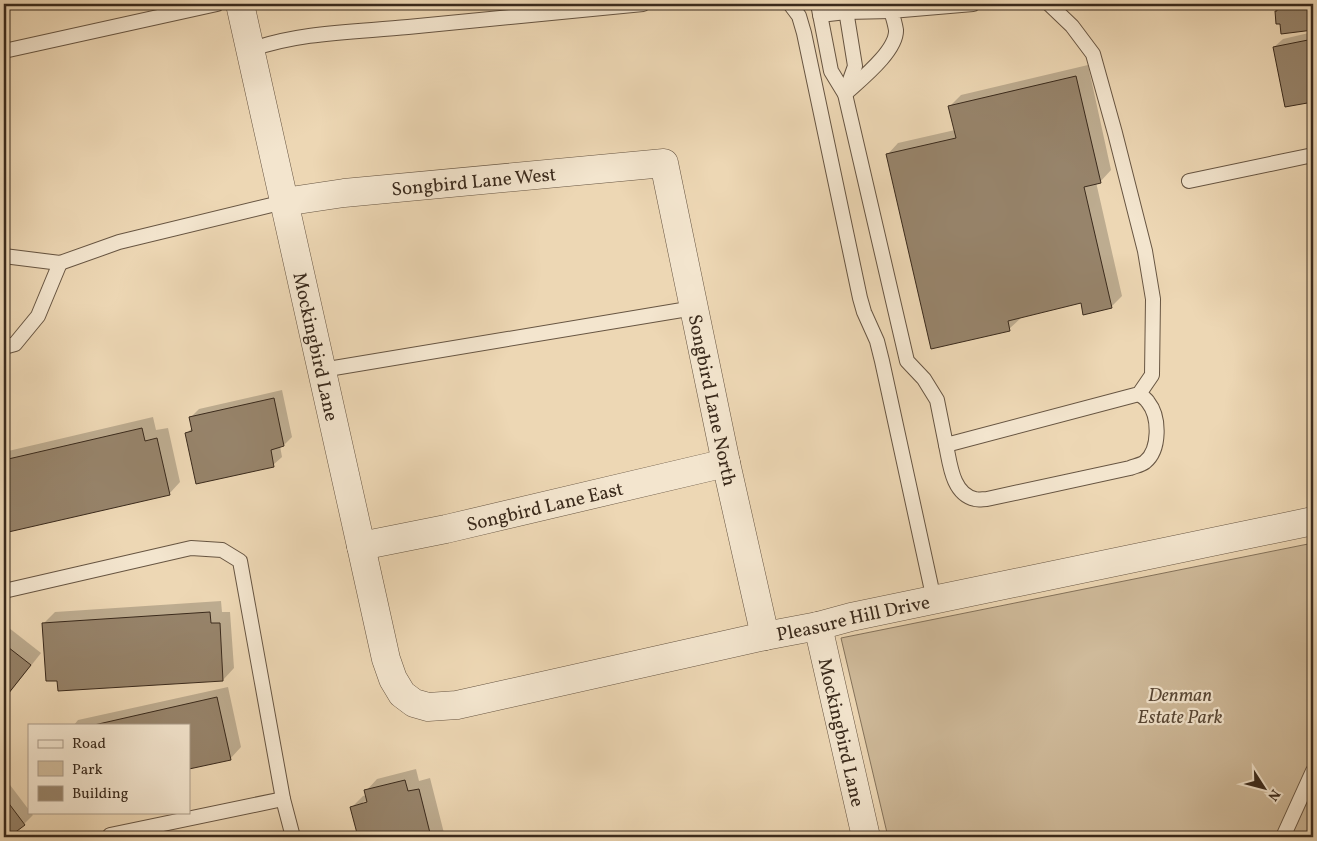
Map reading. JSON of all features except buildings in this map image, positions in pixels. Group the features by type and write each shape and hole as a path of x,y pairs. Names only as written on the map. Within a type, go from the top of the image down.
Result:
{"street":[{"name":"Mockingbird Lane","path":"240,4 386,659 398,688"},
{"name":"Songbird Lane West","path":"284,202 353,192 664,163"},
{"name":"Songbird Lane North","path":"664,163 726,464 765,636"},
{"name":"Songbird Lane East","path":"361,546 726,464"},
{"name":"Pleasure Hill Drive","path":"398,688 402,694 414,703 428,707 457,705 852,617 1313,521"},
{"name":"Mockingbird Lane","path":"818,626 866,837"}],"lane":[{"path":"4,51 217,4"},
{"path":"250,50 277,41 304,37 643,4"},
{"path":"790,4 799,16 804,33 860,298 877,341 882,361 934,600"},
{"path":"973,4 891,11 846,8 819,9 831,71 845,94 907,361 924,379 937,400 954,481 962,492 974,499 987,499 1130,468 1144,462 1154,452 1157,436 1154,414 1149,403 1140,394"},
{"path":"946,445 1140,394 1152,375 1153,299 1145,250 1094,54 1072,26 1049,4"},
{"path":"845,94 855,66 846,8"},
{"path":"845,94 877,65 892,45 896,31 891,11"},
{"path":"1189,181 1313,155"},
{"path":"4,256 60,263 119,242 284,202"},
{"path":"4,347 15,344 38,316 60,263"},
{"path":"322,370 694,308"},
{"path":"4,591 191,548 222,550 240,561 283,799 292,837"},
{"path":"1284,837 1313,771"},
{"path":"110,835 283,799"}],"green space":[{"name":"Denman Estate Park","path":"1313,543 1313,837 888,837 841,638"}]}
